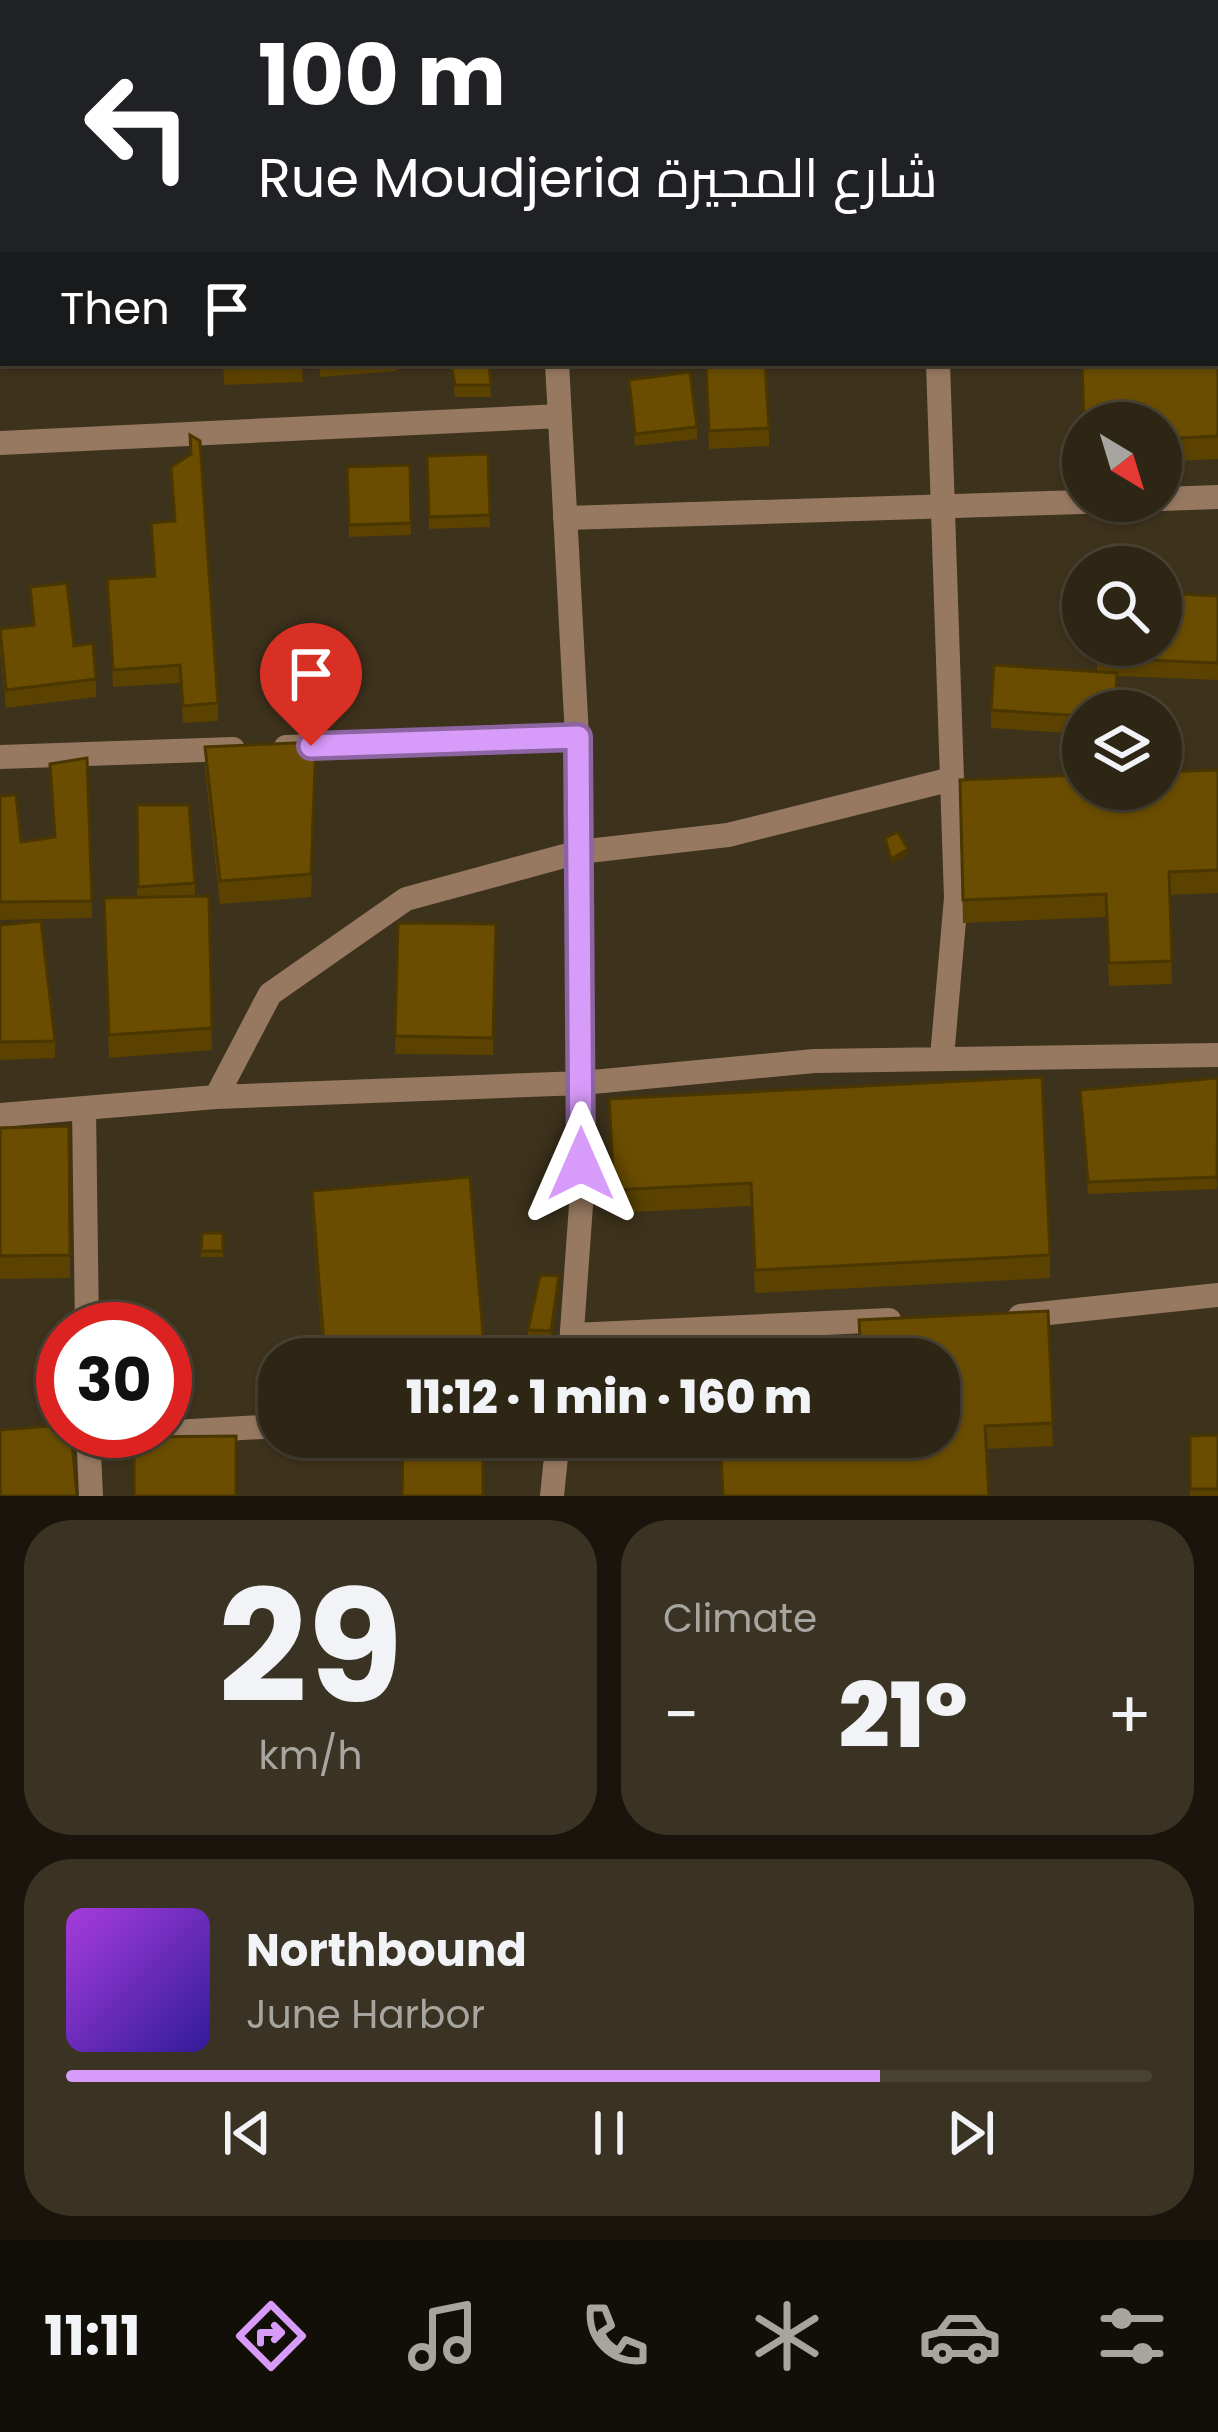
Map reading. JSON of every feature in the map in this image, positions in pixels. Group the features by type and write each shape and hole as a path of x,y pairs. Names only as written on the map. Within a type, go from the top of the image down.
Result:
{"street":[{"path":"557,366 578,737 582,1082 572,1338"},
{"path":"938,366 956,898 942,1057"},
{"path":"0,443 560,416"},
{"path":"1182,498 1218,497"},
{"path":"566,518 1062,503"},
{"path":"0,758 578,737"},
{"path":"215,1097 270,994 406,899 578,852 728,835 952,779"},
{"path":"0,1115 215,1097 582,1082 814,1061 1218,1055"},
{"path":"84,1108 87,1302"},
{"path":"986,1317 1218,1295"},
{"path":"683,1338 918,1319"},
{"path":"192,1430 258,1427"},
{"path":"0,1442 36,1439"},
{"path":"89,1458 91,1496"},
{"path":"552,1496 556,1458"}],"building":[{"path":"489,366 491,385 455,385 452,369"},
{"path":"706,366 765,366 769,428 709,431"},
{"path":"1082,366 1218,366 1218,436 1182,438 1182,402 1083,402"},
{"path":"690,372 697,427 635,434 629,380"},
{"path":"190,435 200,441 218,703 183,706 180,665 113,670 107,579 155,576 151,523 175,521 171,467 191,454"},
{"path":"488,454 490,515 429,517 427,456"},
{"path":"410,465 411,523 349,525 347,467"},
{"path":"67,583 74,646 93,643 96,679 6,690 0,629 34,625 30,587"},
{"path":"1182,594 1218,596 1218,663 1182,662"},
{"path":"994,665 1117,673 1116,690 1062,690 1062,715 991,710"},
{"path":"316,742 311,874 220,881 205,747"},
{"path":"87,758 92,901 0,902 0,796 16,795 21,842 55,837 50,764"},
{"path":"1218,770 1218,870 1169,872 1172,961 1109,963 1106,894 963,900 960,780 1062,776 1062,810 1182,810 1182,771"},
{"path":"137,805 189,805 195,883 138,887"},
{"path":"898,832 908,849 891,859 885,838"},
{"path":"209,896 212,1028 109,1035 104,898"},
{"path":"41,921 55,1041 0,1042 0,925"},
{"path":"398,923 496,924 493,1038 395,1036"},
{"path":"1042,1077 1050,1255 755,1270 751,1183 614,1190 609,1099"},
{"path":"1218,1078 1217,1177 1088,1182 1080,1090"},
{"path":"69,1126 70,1255 0,1256 0,1128"},
{"path":"470,1177 483,1338 323,1338 312,1191"},
{"path":"202,1233 223,1233 223,1251 201,1251"},
{"path":"540,1275 559,1276 551,1331 528,1330"},
{"path":"1048,1311 1053,1423 985,1426 989,1496 723,1496 721,1458 960,1458 960,1338 860,1338 859,1320"},
{"path":"36,1427 36,1458 73,1458 77,1496 0,1496 0,1430"},
{"path":"1218,1435 1218,1489 1190,1489 1190,1436"},
{"path":"192,1436 236,1436 236,1496 134,1496 134,1458 192,1458"},
{"path":"403,1458 483,1458 483,1496 402,1496"}],"route":[{"path":"311,746 578,737 581,1164"}]}
